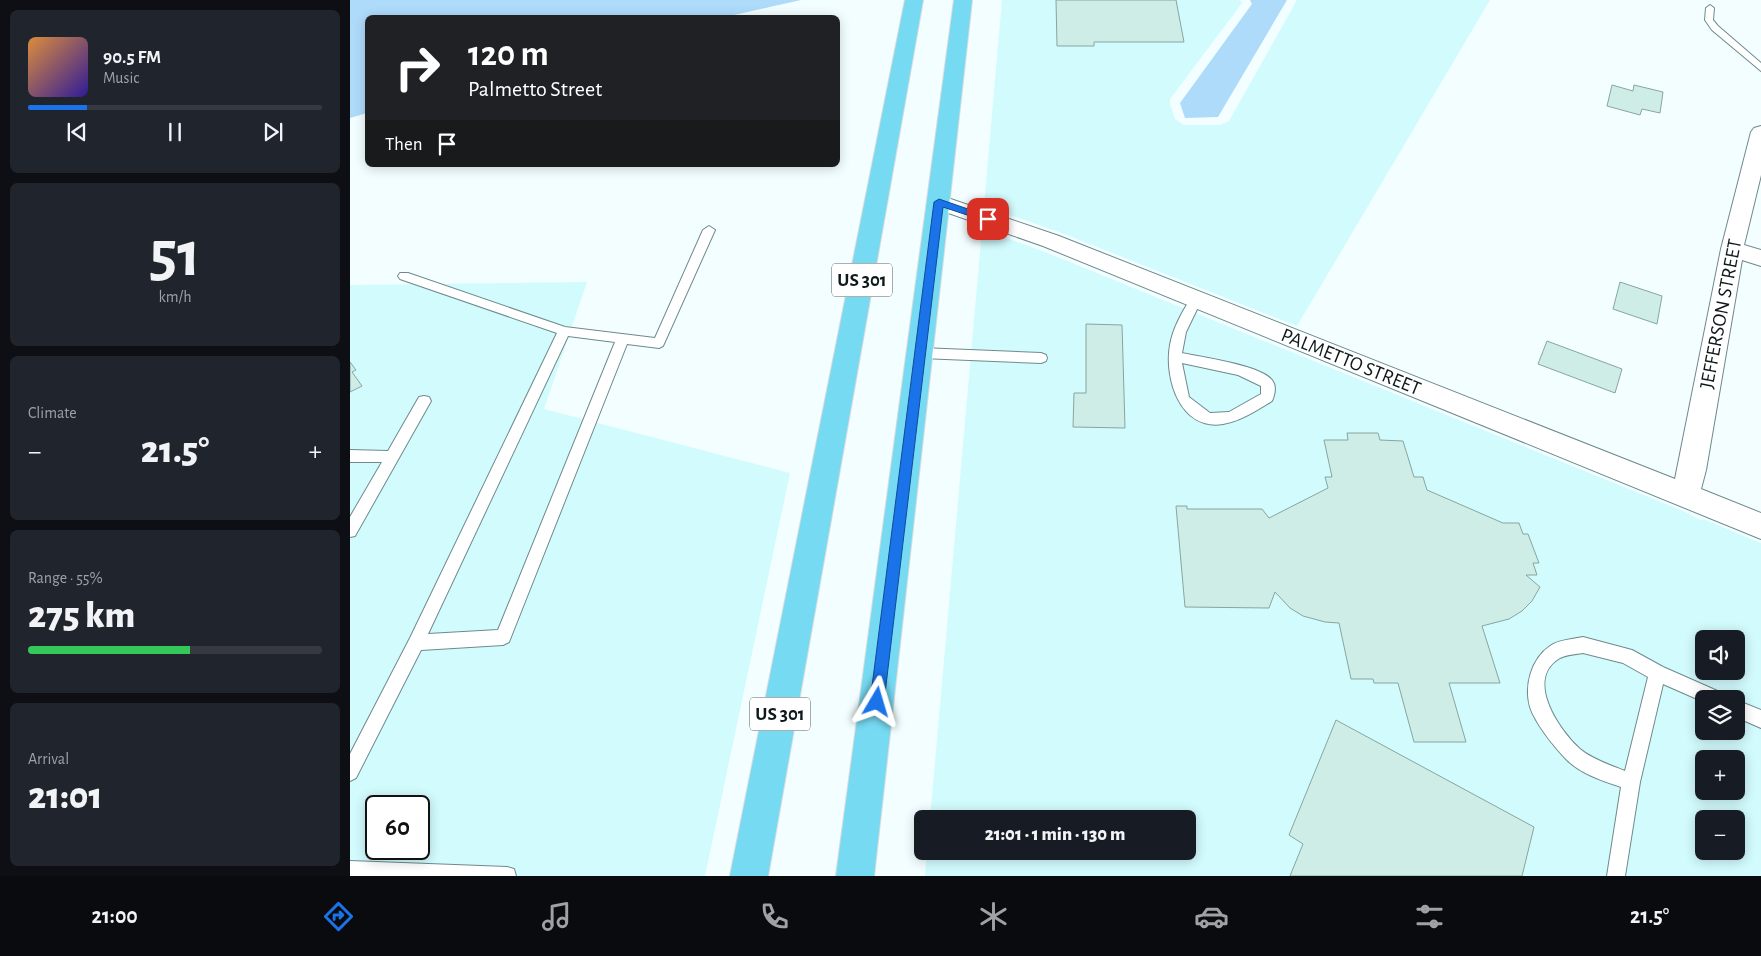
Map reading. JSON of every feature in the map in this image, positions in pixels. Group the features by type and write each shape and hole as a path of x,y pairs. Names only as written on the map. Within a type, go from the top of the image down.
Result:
{"main road":[{"path":"856,876 963,1"},
{"name":"US 301","path":"749,876 913,4"}],"street":[{"name":"JEFFERSON STREET","path":"1684,496 1692,470 1732,249 1761,132"},
{"name":"PALMETTO STREET","path":"939,202 1052,242 1761,526"},
{"path":"1732,249 1761,258"}],"lane":[{"path":"1710,8 1709,20 1715,28 1761,68"},
{"path":"404,276 564,331 659,343 709,230"},
{"path":"1176,357 1251,374 1267,383 1269,389 1267,397 1227,417 1210,418 1183,400 1176,357 1177,339 1196,299"},
{"path":"350,772 416,643 564,331"},
{"path":"416,643 503,638 623,338"},
{"path":"921,353 1041,358"},
{"path":"350,531 424,401"},
{"path":"350,456 392,457"},
{"path":"1631,782 1601,772 1574,755 1553,730 1538,706 1536,682 1542,665 1556,651 1583,645 1626,656 1696,690"},
{"path":"1616,876 1631,782 1658,673"},
{"path":"1745,712 1761,719"},
{"path":"350,870 507,876"}],"shaded area":[{"path":"350,0 801,0 734,15 365,15 365,114 350,118"},
{"path":"1002,0 1240,0 1242,3 1170,99 1175,119 1184,125 1220,125 1229,121 1297,0 1490,0 1297,326 1059,232 984,206"},
{"path":"1250,0 1287,0 1218,117 1185,118 1180,103 1252,4"},
{"path":"982,229 1045,252 1683,511 1702,521 1703,519 1761,543 1761,876 925,876 926,860 1196,860 1196,810 931,810"},
{"path":"587,282 544,409 790,473 705,876 350,876 350,285"}],"building":[{"path":"1056,0 1176,0 1184,42 1094,42 1094,46 1057,46"},
{"path":"1612,85 1633,91 1634,85 1663,92 1660,113 1642,109 1640,115 1607,106"},
{"path":"1620,282 1662,296 1657,324 1613,309"},
{"path":"1086,324 1122,325 1125,428 1073,427 1074,393 1086,393"},
{"path":"1547,341 1622,369 1615,393 1538,364"},
{"path":"350,362 356,370 352,372 362,386 350,392"},
{"path":"1347,433 1378,433 1380,440 1403,441 1414,477 1423,477 1427,490 1503,523 1519,523 1523,534 1528,534 1539,563 1533,563 1537,575 1526,575 1540,587 1532,601 1522,611 1509,619 1482,626 1500,683 1449,683 1466,742 1414,742 1398,683 1374,683 1373,679 1351,679 1339,623 1325,622 1303,616 1290,608 1275,592 1269,608 1185,607 1176,506 1187,506 1187,509 1262,509 1269,518 1328,488 1325,477 1332,477 1324,440 1348,440"},
{"path":"1336,720 1534,827 1522,876 1290,876 1303,844 1289,835"}],"route":[{"path":"877,702 939,202 988,219"}]}
